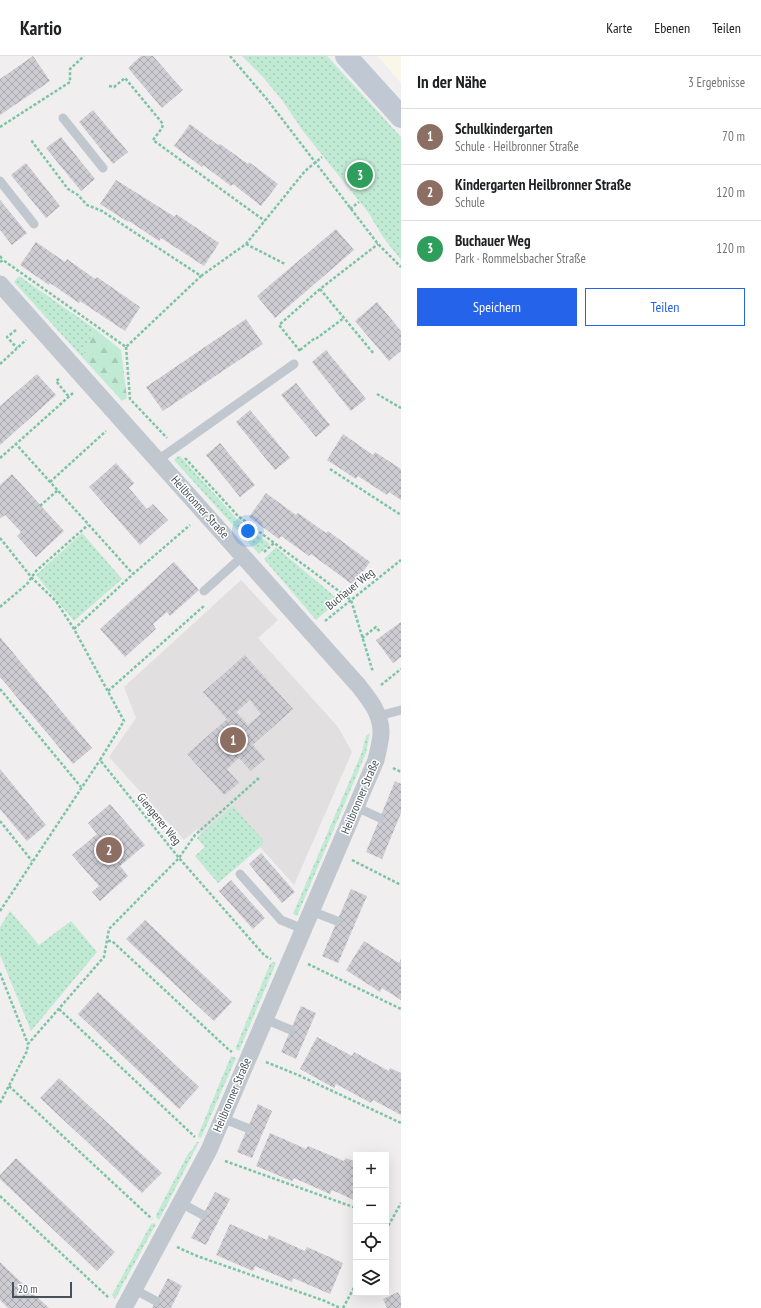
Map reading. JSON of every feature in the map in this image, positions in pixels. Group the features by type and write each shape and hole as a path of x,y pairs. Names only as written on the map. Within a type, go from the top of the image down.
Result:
{"main road":[{"path":"346,56 401,117"}],"street":[{"name":"Heilbronner Straße","path":"0,284 370,700 378,716 381,732 376,760 303,930 295,964 265,1019 209,1150 134,1290 117,1304"}],"lane":[{"path":"63,118 103,168"},
{"path":"0,180 34,224"},
{"path":"158,460 294,364"},
{"path":"204,591 247,560"},
{"path":"378,716 401,710"},
{"path":"356,807 380,818"},
{"path":"240,874 281,920 303,930"},
{"path":"311,911 337,921"},
{"path":"265,1019 291,1030"},
{"path":"222,1118 247,1128"},
{"path":"181,1203 203,1215"},
{"path":"134,1290 156,1301"}],"path":[{"path":"0,128 70,82 70,69 84,56"},
{"path":"230,56 266,98 378,244 401,267"},
{"path":"108,86 114,87 125,78 163,124 162,128 153,140 265,221"},
{"path":"31,140 68,189 78,195 87,205 102,211 201,276"},
{"path":"126,347 201,276 246,244 305,171 322,157"},
{"path":"350,209 359,202"},
{"path":"246,244 285,264"},
{"path":"300,350 279,325 320,289 378,244"},
{"path":"0,256 1,261 126,347"},
{"path":"320,289 374,354"},
{"path":"294,364 300,350 344,318"},
{"path":"0,364 39,328"},
{"path":"126,347 130,399 238,516 351,600 375,678"},
{"path":"0,458 86,381"},
{"path":"377,394 401,408"},
{"path":"50,482 108,430"},
{"path":"16,444 133,574"},
{"path":"330,468 401,515"},
{"path":"40,506 58,490"},
{"path":"74,629 133,574 204,512"},
{"path":"0,607 27,584 36,571 88,525"},
{"path":"0,538 32,578 56,601 74,629 124,721 100,760 0,911"},
{"path":"247,560 274,543"},
{"name":"Buchauer Weg","path":"311,632 401,560"},
{"path":"108,691 209,601"},
{"path":"362,638 376,627 380,632"},
{"path":"377,682 379,686 401,669"},
{"path":"0,689 81,787"},
{"name":"Giengener Weg","path":"0,1103 27,1051 28,1044 104,957 109,930 179,858 100,760"},
{"path":"260,777 195,835 179,858 265,956 334,976 401,1009"},
{"path":"0,821 32,861"},
{"path":"346,857 401,885"},
{"path":"108,941 112,942 228,1049 238,1054"},
{"path":"0,974 28,1044"},
{"path":"59,1009 199,1140"},
{"path":"260,1060 298,1075 401,1123"},
{"path":"9,1086 151,1218 158,1222"},
{"path":"224,1161 353,1207"},
{"path":"0,1196 117,1304"},
{"path":"389,1222 401,1203"},
{"path":"172,1244 197,1256 326,1300 340,1308"},
{"path":"343,1308 353,1290"}],"shaded area":[{"path":"377,56 401,56 401,83"},
{"path":"241,580 278,620 258,638 338,727 352,752 294,885 260,847 218,883 195,856 205,847 197,838 201,834 197,829 184,840 109,757 136,718 124,687"}],"green space":[{"path":"242,56 327,56 401,137 401,260 383,237 368,212 303,131 282,100 262,76"},
{"path":"19,276 95,329 82,357 14,282"},
{"path":"95,329 121,350 127,398 122,401 82,357"},
{"path":"180,456 236,518 270,544 259,554 174,460"},
{"path":"82,533 122,579 74,621 36,575"},
{"path":"276,547 339,600 316,620 264,559"},
{"path":"370,733 366,753 297,916 293,914 362,752 366,736"},
{"path":"233,806 264,841 260,847 218,883 195,856 205,847 197,838"},
{"path":"10,911 39,945 71,921 97,952 31,1031 0,955 0,927"},
{"path":"273,962 276,963 239,1051 236,1047 270,964"},
{"path":"231,1056 236,1058 201,1138 198,1137 199,1133"},
{"path":"197,1142 199,1142 159,1220 156,1215 189,1152"},
{"path":"151,1224 156,1224 115,1299 112,1295"}],"building":[{"path":"33,56 50,81 0,115 0,79"},
{"path":"141,56 153,56 183,90 162,108 128,68"},
{"path":"93,110 128,152 113,164 79,122"},
{"path":"190,124 218,145 220,144 248,164 249,162 278,184 261,206 233,184 231,186 174,146"},
{"path":"61,137 95,179 81,191 46,148"},
{"path":"26,163 60,206 46,218 11,175"},
{"path":"116,180 175,217 176,214 219,243 204,266 161,238 159,241 100,204"},
{"path":"0,200 27,233 12,245 0,230"},
{"path":"336,229 354,250 275,318 257,296"},
{"path":"36,242 65,262 67,259 95,279 97,277 140,307 125,331 80,301 79,303 50,283 49,285 20,265"},
{"path":"377,302 401,331 401,351 389,361 355,321"},
{"path":"246,319 263,344 163,411 146,387"},
{"path":"326,350 366,399 351,411 312,362"},
{"path":"37,374 56,395 0,445 0,406"},
{"path":"296,383 330,425 316,437 281,395"},
{"path":"250,410 290,458 275,470 236,422"},
{"path":"343,434 373,455 375,452 401,469 401,500 389,492 387,495 358,476 356,479 327,460"},
{"path":"220,443 255,485 240,497 206,455"},
{"path":"116,463 134,483 129,488 147,509 153,504 168,520 140,545 89,487"},
{"path":"12,474 64,531 36,557 17,536 21,532 5,515 0,518 0,485"},
{"path":"266,493 296,515 298,513 326,533 328,531 370,562 353,585 311,554 309,556 281,536 279,539 249,517"},
{"path":"174,562 199,590 170,616 167,612 153,624 156,629 125,657 100,629"},
{"path":"401,622 401,657 393,663 376,640"},
{"path":"0,637 92,748 73,764 0,677"},
{"path":"245,655 293,709 253,745 265,759 251,771 239,758 227,769 239,783 224,795 187,754 227,719 203,692","holes":["250,700 261,714 248,725 236,712"]},
{"path":"0,769 46,825 27,841 0,809"},
{"path":"395,781 401,784 401,813 382,859 366,852"},
{"path":"110,804 145,845 120,866 128,876 100,901 92,892 99,886 72,855 97,834 88,823"},
{"path":"261,853 295,892 282,903 249,864"},
{"path":"231,880 265,918 253,929 219,891"},
{"path":"351,889 367,896 338,963 322,956"},
{"path":"145,920 232,1002 214,1021 126,939"},
{"path":"364,941 399,963 401,959 401,1000 382,988 380,992 346,970"},
{"path":"98,992 199,1087 179,1109 78,1014"},
{"path":"301,1006 316,1013 296,1059 281,1052"},
{"path":"317,1037 352,1056 354,1052 389,1071 390,1068 401,1073 401,1115 373,1100 371,1103 336,1084 334,1088 300,1069"},
{"path":"59,1078 162,1173 142,1193 40,1098"},
{"path":"258,1104 272,1111 252,1158 237,1152"},
{"path":"270,1133 306,1149 308,1146 344,1161 346,1158 353,1161 353,1200 332,1190 330,1194 294,1178 292,1181 256,1166"},
{"path":"16,1158 115,1252 97,1271 0,1179 0,1175"},
{"path":"215,1192 230,1199 206,1245 191,1238"},
{"path":"230,1224 267,1240 269,1235 305,1251 307,1247 343,1263 330,1294 293,1278 292,1282 255,1266 253,1271 216,1255"},
{"path":"0,1262 49,1308 8,1308 0,1300"},
{"path":"168,1278 182,1286 171,1308 152,1308"},
{"path":"398,1292 401,1298 401,1308 387,1308 383,1299"}],"place":[{"name":"Buchauer Weg","path":"360,175"},
{"name":"Schulkindergarten","path":"233,740"},
{"name":"Kindergarten Heilbronner Straße","path":"109,850"}]}
